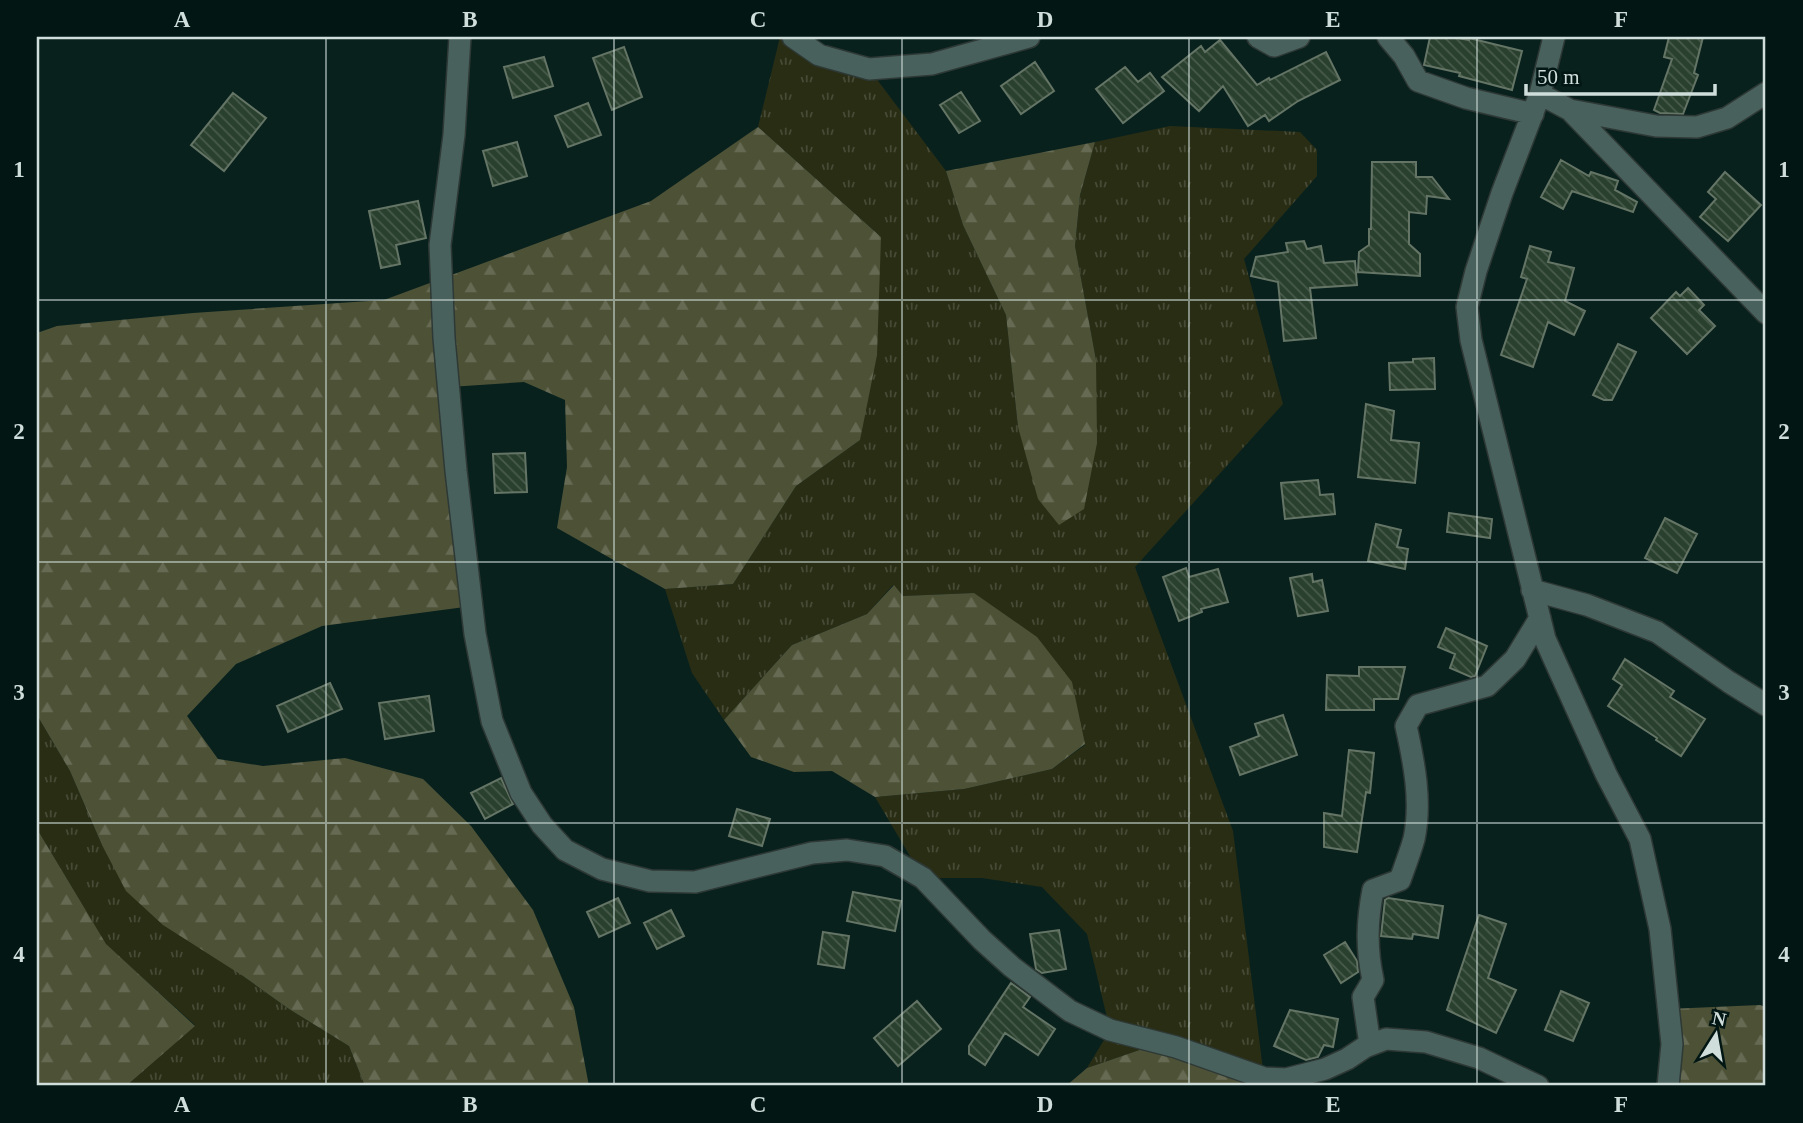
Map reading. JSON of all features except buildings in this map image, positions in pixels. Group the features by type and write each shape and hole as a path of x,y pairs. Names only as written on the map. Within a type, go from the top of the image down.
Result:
{"street":[{"path":"460,37 454,135 440,245 444,338 475,634 492,722 522,793 542,825 565,850 602,869 650,881 695,882 813,853 847,850 885,856 923,878 982,940 1012,967 1070,1011 1110,1030 1176,1047 1264,1078 1286,1079 1325,1069 1370,1045 1386,1040 1426,1042 1479,1058 1538,1086"},
{"path":"793,37 819,55 869,69 932,64 1029,37"},
{"path":"1258,37 1273,46 1299,37"},
{"path":"1388,37 1404,56 1418,81 1466,98 1536,104 1656,126 1697,127 1727,118 1766,93"},
{"path":"1555,37 1536,104 1502,193 1467,307 1471,340 1545,639 1606,774 1640,839 1660,929 1672,1044 1668,1086"},
{"path":"1570,110 1766,313"},
{"path":"1532,590 1587,604 1657,632 1766,705"},
{"path":"1370,1045 1363,998 1374,979 1368,957 1369,913 1373,890 1400,880 1414,837 1418,798 1406,726 1418,705 1487,687 1515,659 1539,618"}],"green space":[{"path":"780,37 793,37 869,69 946,171 963,225 1006,315 1018,427 1096,360 1075,246 1080,195 1095,142 1170,126 1300,132 1317,150 1317,176 1244,259 1283,404 1135,567 1233,831 1264,1078 1160,1043 1087,1068 1110,1030 1087,934 1042,887 982,878 923,878 875,797 964,789 1052,769 1085,745 974,593 903,596 893,585 867,614 792,645 724,720 692,673 665,589 733,584 796,486 860,440 881,237 758,127"},
{"path":"758,127 881,237 877,355 860,440 796,486 733,584 665,589 557,528 567,467 565,400 524,382 449,387 472,606 322,626 236,664 187,716 218,759 263,766 345,758 423,779 471,826 533,910 574,1007 589,1086 365,1086 349,1046 163,925 126,891 102,845 70,771 37,715 37,333 57,326 193,313 384,300 651,201"},
{"path":"1095,142 1080,195 1075,246 1096,360 1097,443 1084,509 1059,525 1038,499 1018,427 1006,315 963,225 946,171"},
{"path":"894,585 903,596 974,593 1037,637 1072,682 1085,744 1052,769 964,789 875,797 832,771 794,772 751,757 724,720 792,645 867,614"},
{"path":"37,715 70,771 102,845 243,976 289,1009 349,1046 365,1086 126,1086 195,1025 106,945 37,829"},
{"path":"37,829 106,944 195,1026 126,1086 37,1086"},
{"path":"1760,1005 1766,1007 1766,1086 1668,1086 1668,1009"},
{"path":"1160,1043 1267,1086 1066,1086 1087,1068"}]}
